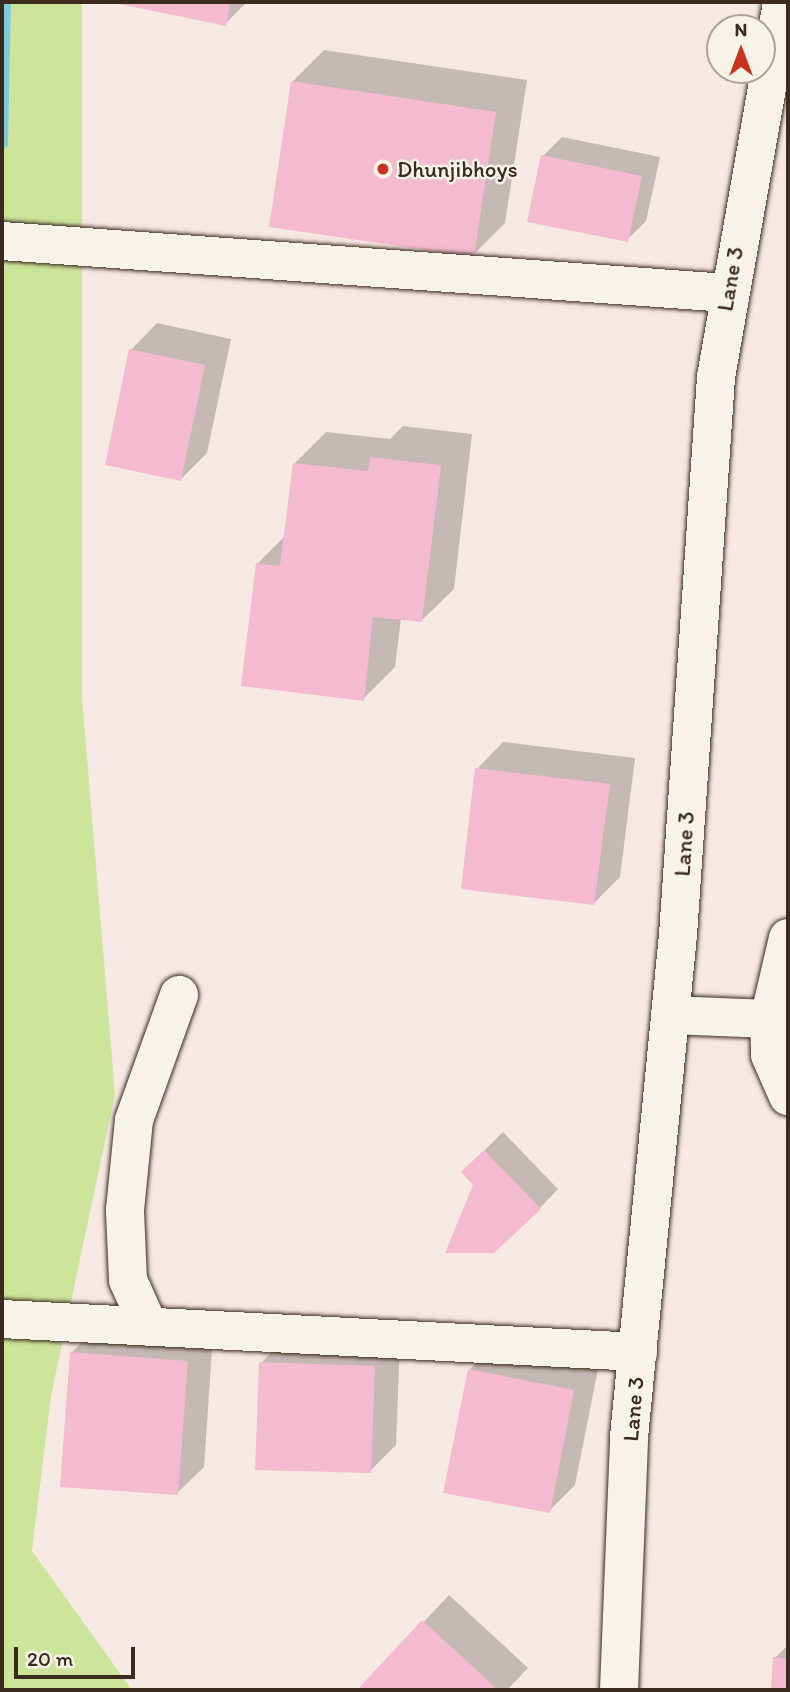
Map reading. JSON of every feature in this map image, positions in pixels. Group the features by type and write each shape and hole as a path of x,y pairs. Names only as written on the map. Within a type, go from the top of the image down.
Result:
{"street":[{"name":"Lane 3","path":"620,1690 638,1352 670,1015 727,293 782,2"},
{"path":"2,241 727,293"},
{"path":"788,938 769,1019 770,1055 788,1096"},
{"path":"149,1327 128,1280 125,1210 134,1120 179,995"},
{"path":"670,1015 769,1019"},
{"path":"2,1319 638,1352"}],"green space":[{"path":"2,2 82,2 82,698 115,1094 51,1396 32,1551 132,1690 2,1690"}],"building":[{"path":"110,2 230,2 226,26"},
{"name":"Dhunjibhoys","path":"291,81 496,112 474,257 269,227"},
{"path":"541,155 642,176 628,242 527,222"},
{"path":"129,349 205,365 181,481 105,465"},
{"path":"370,457 441,465 422,622 373,617 364,701 241,686 256,563 280,566 293,463 368,471"},
{"path":"475,768 610,784 594,905 461,889"},
{"path":"484,1150 541,1209 494,1253 445,1253 473,1185 461,1172"},
{"path":"70,1352 188,1361 178,1495 60,1487"},
{"path":"259,1362 375,1366 371,1473 255,1470"},
{"path":"468,1369 574,1390 550,1513 443,1493"},
{"path":"422,1620 498,1690 357,1690"},
{"path":"773,1657 788,1659 788,1690 771,1690"}],"waterway":[{"path":"2,143 5,2"}],"place":[{"name":"Dhunjibhoys","path":"383,169"}]}
